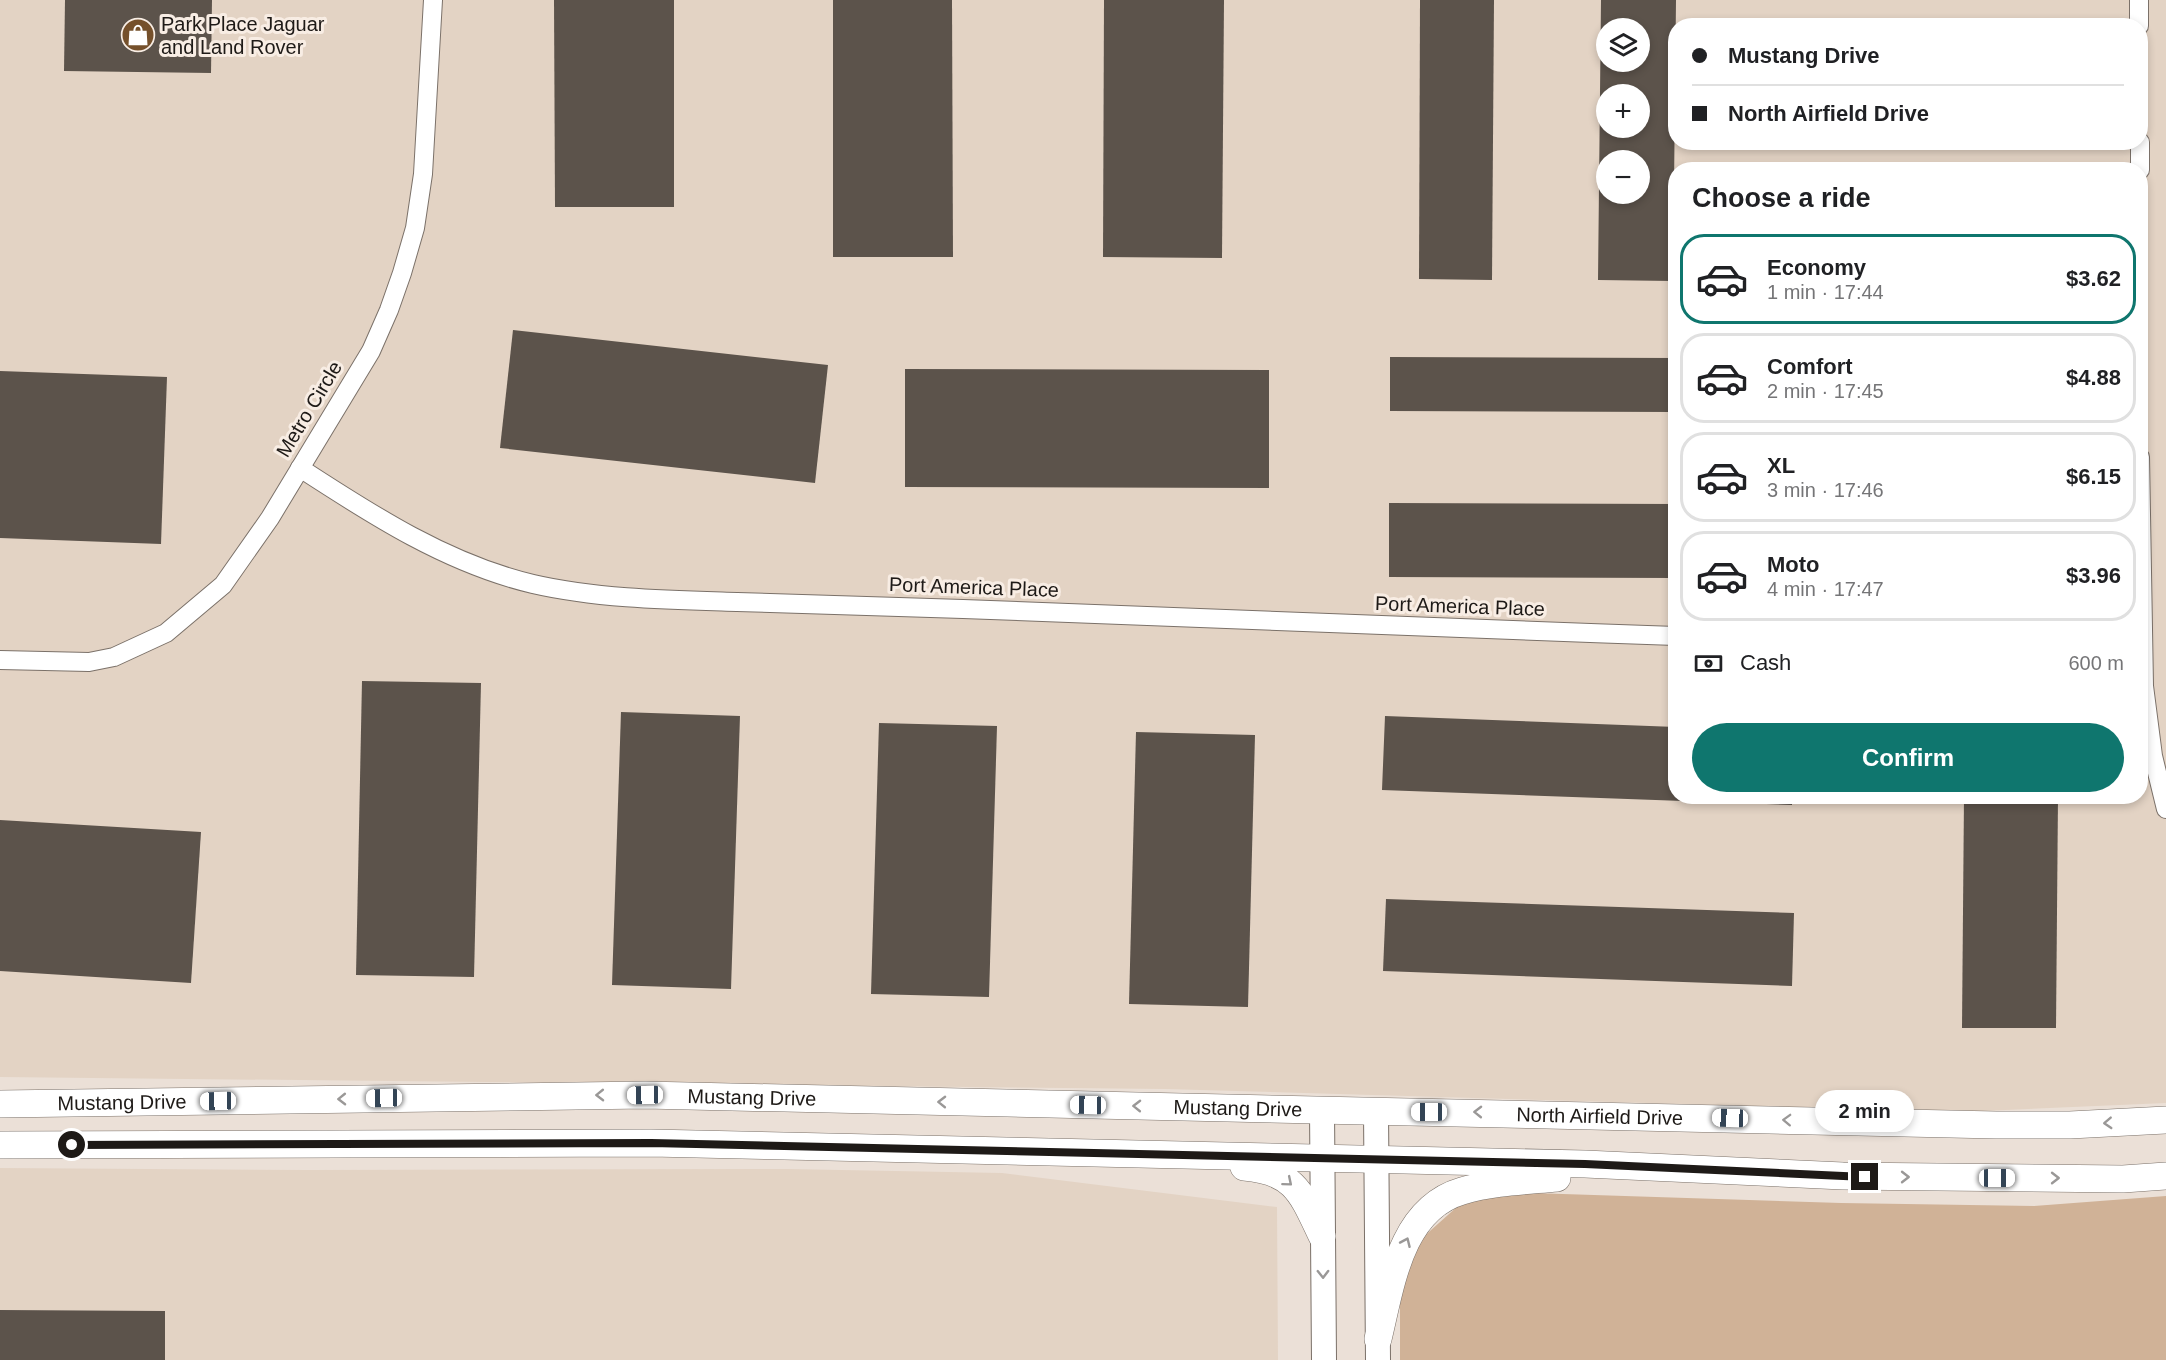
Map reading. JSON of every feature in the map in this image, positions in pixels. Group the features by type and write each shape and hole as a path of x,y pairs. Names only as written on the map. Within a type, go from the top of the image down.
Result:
{"main road":[{"name":"Mustang Drive","path":"0,1104 645,1095 1322,1110"},
{"name":"North Airfield Drive","path":"1322,1110 1996,1125 2070,1125 2166,1120"},
{"path":"0,1145 651,1143 1377,1159 1843,1176 2123,1179 2166,1176"},
{"path":"1045,1151 1264,1169 1288,1179 1306,1202 1322,1236"},
{"path":"1378,1349 1397,1263 1411,1233 1430,1207 1459,1192 1486,1185 1672,1169"}],"street":[{"name":"Metro Circle","path":"0,660 89,662 114,657 166,633 223,585 270,518 371,351 402,273 415,228 423,174 433,0"},
{"path":"2139,0 2139,18"},
{"name":"Port America Place","path":"300,468 378,519 418,540 484,569 533,584 582,592 672,600 987,609 1668,636"},
{"path":"2148,717 2153,756 2166,809"},
{"path":"1322,1110 1324,1360"},
{"path":"1376,1111 1378,1349"}],"shaded area":[{"path":"0,0 2166,0 2166,1103 1960,1112 1165,1089 0,1077"},
{"path":"0,1168 788,1169 1002,1173 1277,1207 1278,1360 0,1360"},
{"path":"1502,1192 1841,1203 2034,1206 2166,1196 2166,1360 1400,1360 1400,1292 1421,1239 1458,1206"}],"building":[{"name":"Park Place Jaguar and Land Rover","path":"65,0 212,0 211,73 64,71"},
{"path":"554,0 674,0 674,207 555,207"},
{"path":"833,0 952,0 953,257 833,257"},
{"path":"1104,0 1224,0 1222,258 1103,257"},
{"path":"1420,0 1494,0 1492,280 1419,279"},
{"path":"1601,0 1676,0 1676,18 1668,18 1668,150 1674,150 1674,162 1668,162 1668,281 1598,280 1599,204 1650,204 1650,150 1599,150 1600,138 1650,138 1650,84 1600,84 1600,72 1650,72 1650,18 1601,18"},
{"path":"513,330 828,365 815,483 500,448"},
{"path":"1390,357 1668,358 1668,412 1390,411"},
{"path":"905,369 1269,370 1269,488 905,487"},
{"path":"0,371 167,377 161,544 0,538"},
{"path":"1389,503 1668,504 1668,578 1389,577"},
{"path":"362,681 481,683 474,977 356,975"},
{"path":"621,712 740,716 731,989 612,985"},
{"path":"1385,716 1668,727 1668,800 1382,790"},
{"path":"879,723 997,726 989,997 871,994"},
{"path":"1136,732 1255,735 1248,1007 1129,1004"},
{"path":"1964,804 2058,804 2056,1028 1962,1028"},
{"path":"0,820 201,832 191,983 0,971"},
{"path":"1386,899 1794,913 1792,986 1383,971"},
{"path":"0,1310 165,1311 165,1360 0,1360"}],"place":[{"name":"Park Place Jaguar and Land Rover","path":"138,35"}],"route":[{"path":"72,1145 651,1143 1585,1164 1865,1177"}]}
